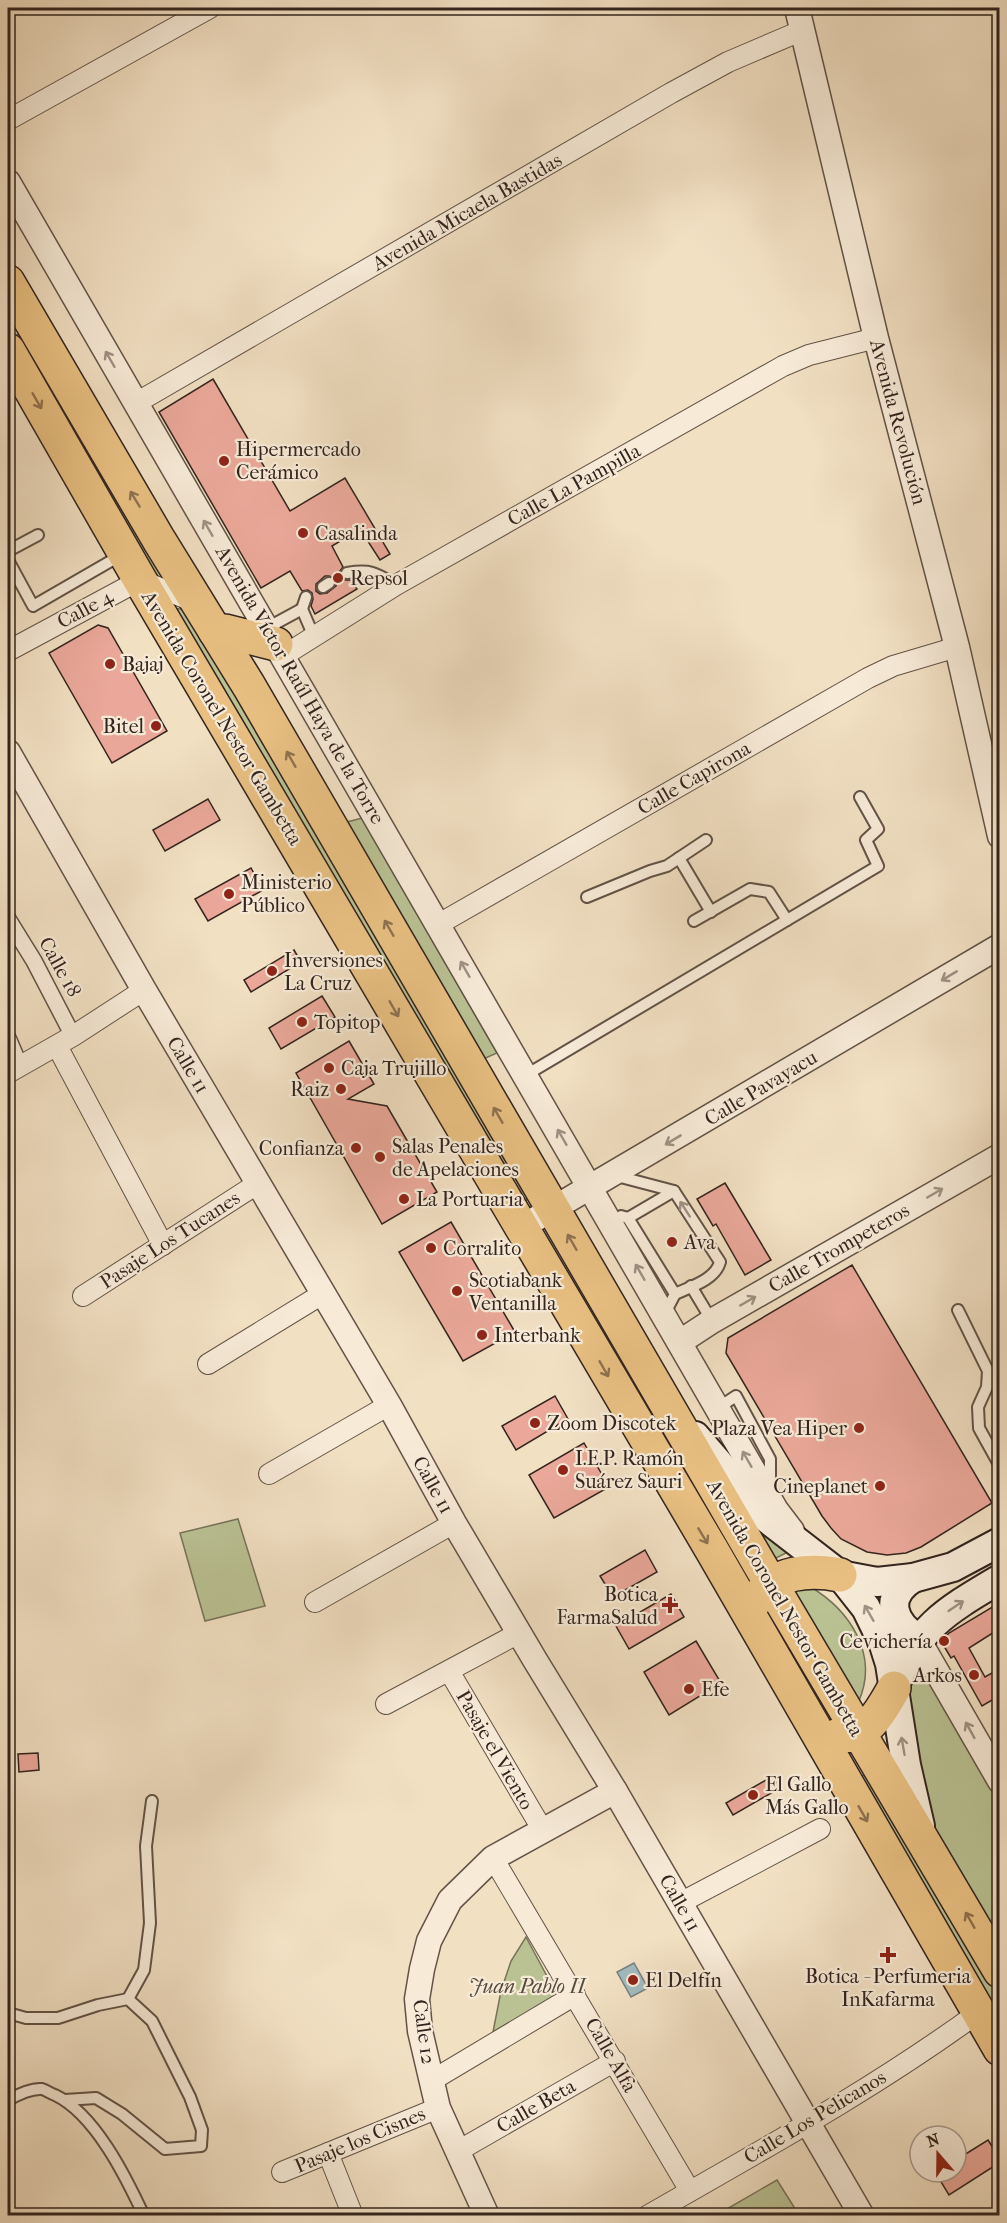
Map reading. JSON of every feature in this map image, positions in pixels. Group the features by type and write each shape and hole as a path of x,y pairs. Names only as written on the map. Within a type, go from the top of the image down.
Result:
{"highway":[{"name":"Avenida Coronel Nestor Gambetta","path":"11,295 21,331 215,631 999,1971"},
{"name":"Avenida Coronel Nestor Gambetta","path":"8,350 132,566 522,1227 999,2049"},
{"path":"215,631 225,631 275,643"},
{"path":"840,1575 823,1571 805,1572 787,1576 771,1584 754,1604 757,1630 829,1729 839,1735 850,1737 859,1734 879,1713 894,1688"}],"main road":[{"path":"667,1405 765,1517 840,1575 866,1608 876,1626 890,1664 906,1765 925,1844"},
{"path":"840,1575 876,1582 913,1578 953,1567 999,1542"},
{"path":"913,1578 897,1593 894,1604 895,1615 900,1625 918,1639"},
{"path":"894,1688 904,1662 918,1639 950,1610 999,1579"}],"street":[{"path":"8,120 210,8"},
{"name":"Avenida Revolución","path":"800,19 876,338 957,647 999,836"},
{"name":"Avenida Micaela Bastidas","path":"136,403 800,19"},
{"name":"Avenida Víctor Raúl Haya de la Torre","path":"8,182 591,1188 670,1305 680,1342 727,1402 771,1500 801,1544"},
{"name":"Calle La Pampilla","path":"275,643 314,637 396,585 783,366 809,355 876,338"},
{"path":"132,566 197,603"},
{"name":"Calle 4","path":"8,651 132,566"},
{"name":"Calle Capirona","path":"439,924 868,678 893,666 957,647"},
{"name":"Calle 11","path":"8,752 257,1184 389,1405 454,1523 615,1791 862,2216"},
{"name":"Calle 18","path":"8,919 34,961 65,1041"},
{"name":"Calle Pavayacu","path":"522,1227 999,946"},
{"path":"8,1038 14,1069 65,1041 144,990"},
{"path":"65,1041 163,1245"},
{"name":"Calle Trompeteros","path":"680,1342 712,1321 999,1156"},
{"name":"Pasaje Los Tucanes","path":"83,1296 257,1184"},
{"path":"208,1364 324,1293"},
{"path":"269,1474 389,1405"},
{"path":"315,1602 454,1523"},
{"path":"386,1704 519,1633"},
{"path":"918,1639 999,1781"},
{"name":"Pasaje el Viento","path":"449,1671 542,1829"},
{"name":"Calle 12","path":"487,2216 438,2108 420,2031 417,1999 429,1941 450,1900 493,1858 542,1829 615,1791"},
{"path":"680,1903 820,1829"},
{"name":"Calle Alfa","path":"493,1858 690,2191"},
{"path":"431,2082 575,1995"},
{"name":"Calle Los Pelicanos","path":"647,2216 809,2123 943,2039 979,2013"},
{"name":"Calle Beta","path":"458,2151 615,2061"},
{"name":"Pasaje los Cisnes","path":"282,2172 438,2108"},
{"path":"328,2153 353,2216"}],"lane":[{"path":"8,551 38,535"},
{"path":"8,560 33,606 132,566"},
{"path":"347,573 363,570 375,572 396,585"},
{"path":"275,643 302,609 306,597"},
{"path":"302,609 314,637"},
{"path":"526,1075 878,866 866,840 878,829 860,797"},
{"path":"587,897 667,866 706,840"},
{"path":"679,858 711,912"},
{"path":"694,921 750,889 769,892 787,920"},
{"path":"605,1211 628,1218 670,1305 691,1286 717,1271 720,1263 674,1191 613,1175"},
{"path":"628,1218 674,1191"},
{"path":"691,1286 712,1321"},
{"path":"958,1310 988,1371 987,1387 978,1407 979,1428 999,1466"},
{"path":"8,2013 26,2018 58,2018 128,1999 144,1970 150,1923 146,1846 152,1801"},
{"path":"65,2100 96,2098 122,2114 165,2149 201,2146 202,2130 190,2097 152,2021 128,1999"},
{"path":"8,2100 20,2093 42,2089 65,2100 88,2120 130,2187 144,2216"}],"green space":[{"path":"18,334 23,336 174,583 155,584 15,338"},
{"path":"168,607 191,611 529,1198 524,1202"},
{"path":"362,818 497,1053 481,1060 345,826 347,822"},
{"path":"731,1489 792,1550 768,1562"},
{"path":"238,1519 265,1606 205,1621 180,1533"},
{"path":"809,1586 837,1608 857,1636 863,1651 865,1668 864,1685 858,1703 784,1591"},
{"path":"927,1672 999,1797 999,1939 925,1812 908,1693 916,1677"},
{"path":"870,1772 999,1992 999,2026 857,1778"},
{"name":"Juan Pablo II","path":"526,1937 557,1995 493,2032 501,1991 511,1961"},
{"path":"777,2180 799,2215 728,2215 725,2210"}],"water":[{"name":"El Delfín","path":"634,1963 648,1988 631,1997 617,1972"}],"building":[{"path":"213,379 290,511 345,478 390,554 380,560 360,529 332,546 343,567 340,571 341,577 351,580 357,589 315,614 311,606 312,593 308,590 302,591 290,571 261,588 159,412","holes":["325,576 335,578 336,586 327,593 320,594 316,591 316,584"]},
{"path":"98,625 108,628 167,731 112,763 49,653"},
{"path":"208,799 220,820 165,851 153,830"},
{"name":"Ministerio Público","path":"251,868 263,890 208,921 195,899"},
{"name":"Inversiones La Cruz","path":"294,950 301,962 251,992 244,980"},
{"name":"Topitop","path":"322,996 335,1017 281,1049 269,1028"},
{"path":"349,1041 374,1084 348,1099 387,1106 437,1192 382,1224 296,1073"},
{"path":"725,1183 771,1260 745,1275 716,1224 713,1226 697,1199"},
{"path":"451,1222 515,1332 463,1361 399,1252"},
{"name":"Plaza Vea Hiper","path":"852,1265 992,1503 921,1547 906,1553 887,1555 867,1552 841,1539 831,1528 726,1353 728,1338"},
{"name":"Zoom Discotek","path":"555,1396 568,1419 516,1450 502,1426"},
{"path":"584,1443 609,1487 554,1518 529,1475"},
{"path":"645,1550 657,1572 613,1597 600,1576"},
{"path":"671,1594 684,1617 629,1649 616,1626"},
{"path":"999,1603 999,1629 969,1648 985,1677 999,1669 999,1696 982,1706 954,1656 951,1658 941,1641 949,1633"},
{"path":"696,1641 721,1683 669,1715 644,1672"},
{"path":"38,1753 39,1770 19,1772 18,1754"},
{"name":"El Gallo Más Gallo","path":"773,1776 780,1788 733,1815 726,1803"},
{"path":"988,2140 999,2157 999,2163 968,2183 968,2152"},
{"path":"942,2184 966,2184 949,2195"}],"place":[{"name":"Hipermercado Cerámico","path":"224,461"},
{"name":"Casalinda","path":"303,533"},
{"name":"Repsol","path":"338,578"},
{"name":"Bajaj","path":"110,664"},
{"name":"Bitel","path":"156,726"},
{"name":"Ministerio Público","path":"229,894"},
{"name":"Inversiones La Cruz","path":"272,971"},
{"name":"Topitop","path":"302,1022"},
{"name":"Caja Trujillo","path":"329,1068"},
{"name":"Raiz","path":"341,1089"},
{"name":"Confianza","path":"356,1148"},
{"name":"Salas Penales de Apelaciones","path":"380,1157"},
{"name":"La Portuaria","path":"404,1199"},
{"name":"Ava","path":"672,1242"},
{"name":"Corralito","path":"431,1248"},
{"name":"Scotiabank Ventanilla","path":"457,1291"},
{"name":"Interbank","path":"482,1335"},
{"name":"Zoom Discotek","path":"535,1423"},
{"name":"Plaza Vea Hiper","path":"859,1428"},
{"name":"I.E.P. Ramón Suárez Sauri","path":"563,1470"},
{"name":"Cineplanet","path":"880,1486"},
{"name":"Botica FarmaSalud","path":"670,1605"},
{"name":"Cevichería","path":"944,1641"},
{"name":"Arkos","path":"974,1675"},
{"name":"Efe","path":"689,1689"},
{"name":"El Gallo Más Gallo","path":"753,1795"},
{"name":"Botica - Perfumeria InKafarma","path":"888,1955"},
{"name":"El Delfín","path":"633,1980"}]}
